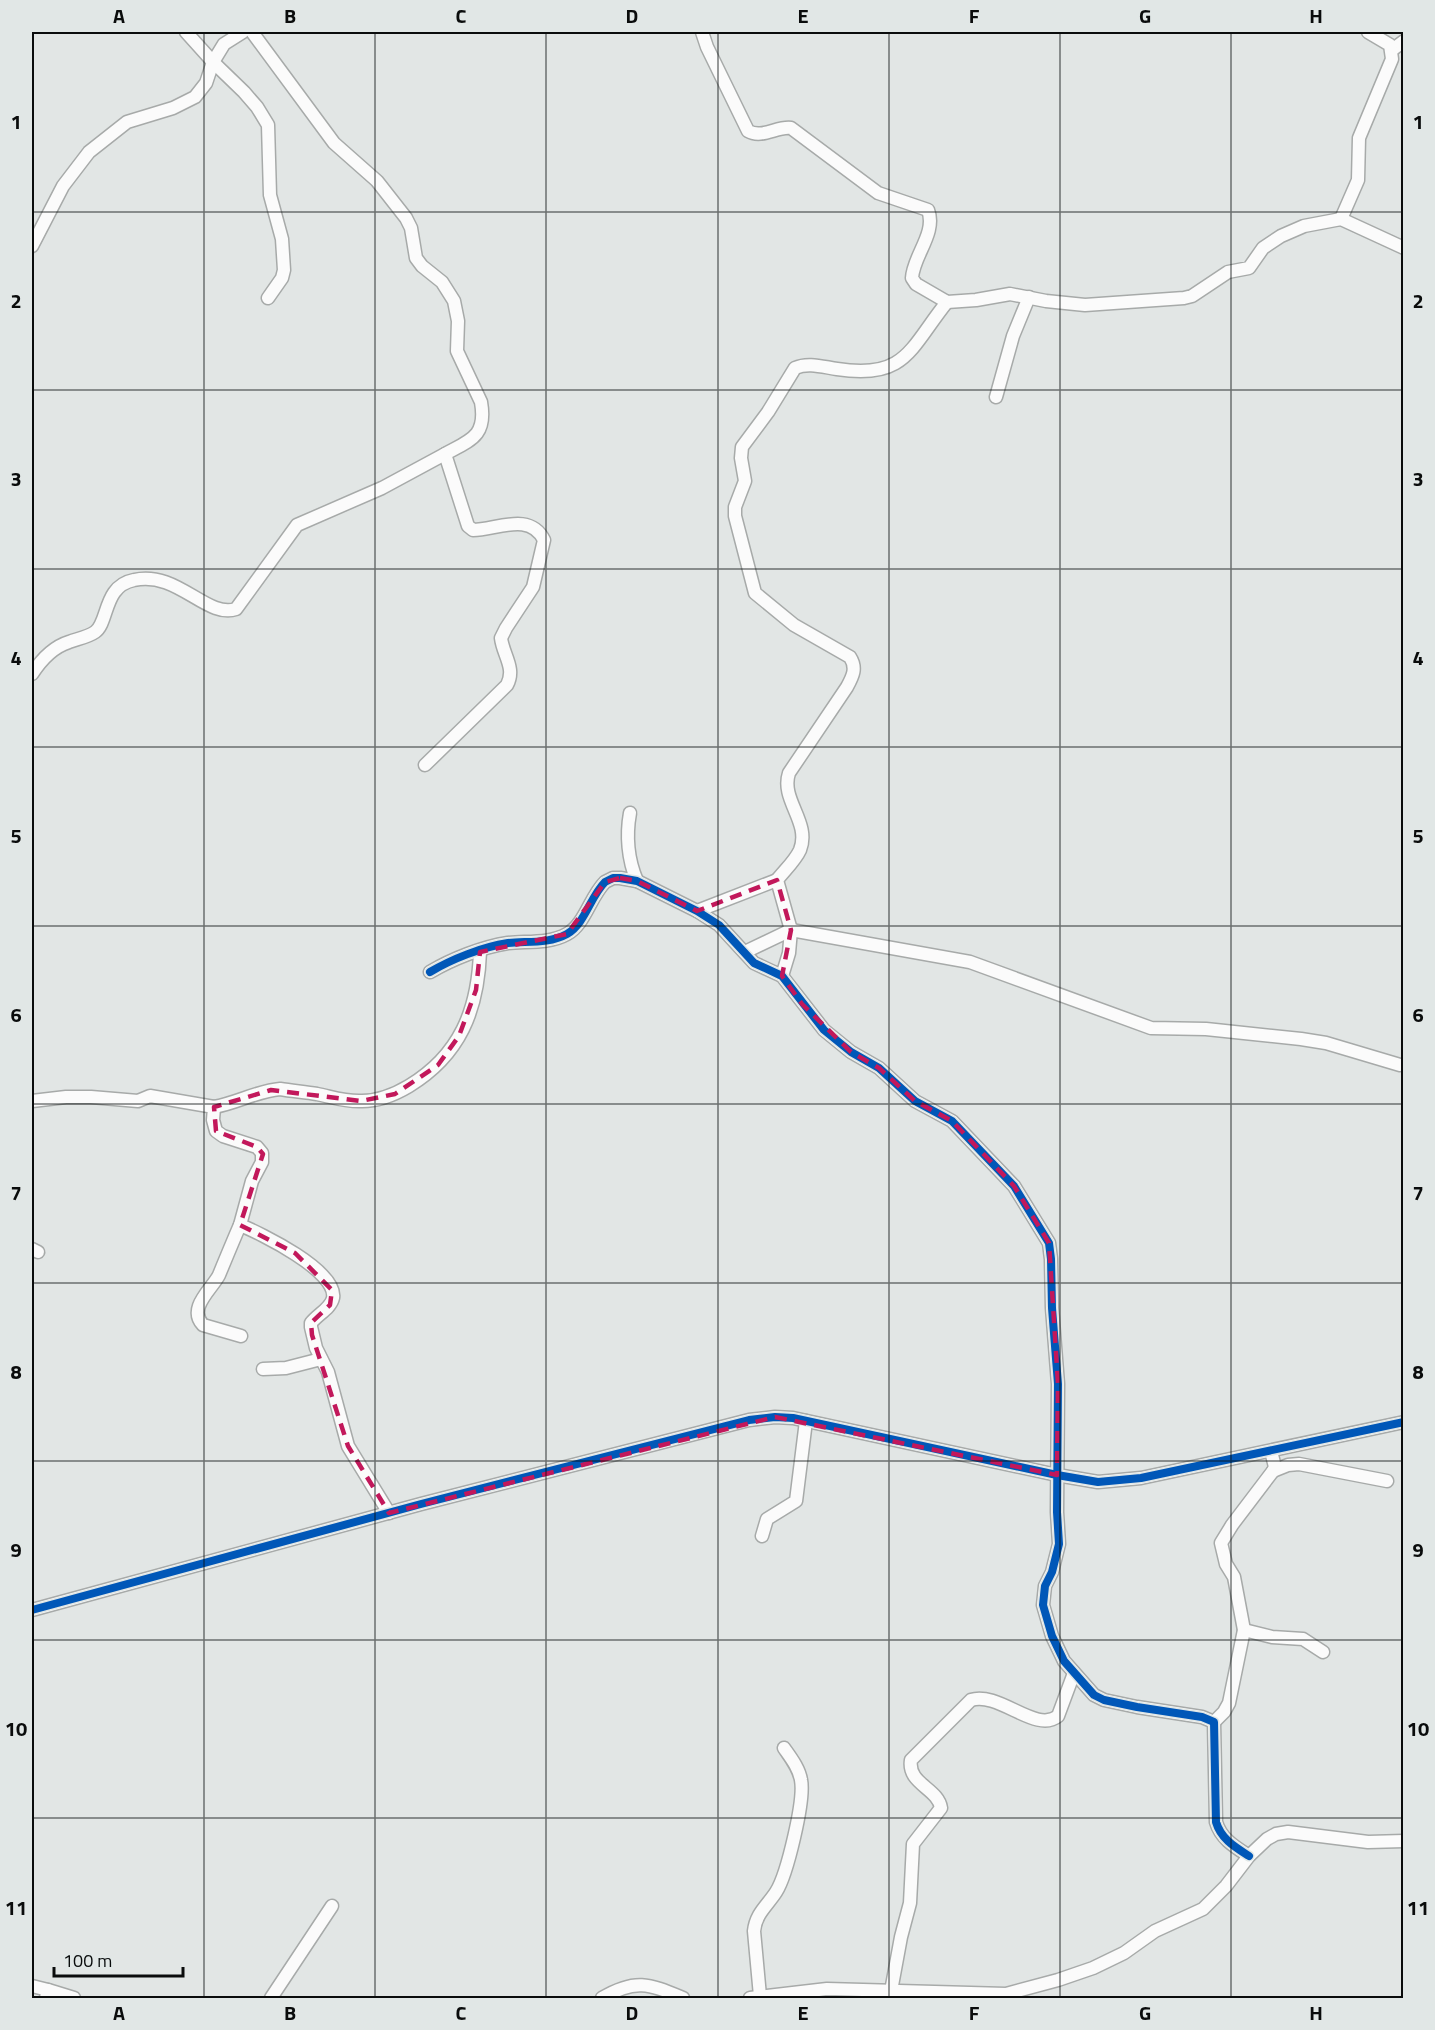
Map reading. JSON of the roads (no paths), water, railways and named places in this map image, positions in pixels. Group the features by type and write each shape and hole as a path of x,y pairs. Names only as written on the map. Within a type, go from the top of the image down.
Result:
{"street":[{"path":"186,32 250,100 267,125 270,195 282,239 284,270 282,278 268,298"},
{"path":"32,246 63,186 89,152 127,122 173,108 195,97 206,83 213,62 224,44 243,32"},
{"path":"32,674 41,661 58,647 98,630 108,603 115,592 128,581 144,578 162,580 184,589 216,609 229,611 236,609 297,525 382,488 478,434 482,421 481,402 457,351 459,321 454,301 442,282 422,266 416,258 411,228 389,195 334,142 252,32"},
{"path":"702,32 747,131 755,134 791,128 879,193 928,210 926,240 912,278 916,284 947,302 1010,294 1085,305 1184,298 1192,296 1228,272 1250,268 1263,248 1281,236 1304,226 1341,219 1404,248"},
{"path":"1341,219 1358,180 1359,138 1392,58 1392,50 1387,42 1368,32"},
{"path":"1392,50 1404,41"},
{"path":"996,397 1013,336 1029,297"},
{"path":"697,911 777,880 799,852 802,832 786,791 786,780 847,687 853,676 854,666 850,657 794,625 754,593 734,511 745,481 741,458 742,447 768,412 795,368 809,365 844,370 877,369 895,365 909,354 947,302"},
{"path":"426,765 507,685 510,679 510,666 501,639 533,587 544,544 538,530 530,525 470,529 466,523 445,454"},
{"path":"630,813 628,851 637,881"},
{"path":"430,972 447,962 480,952 487,947 546,941 563,936 575,927 605,882 613,878 637,881 697,911 719,925 759,966 782,976 824,1030 851,1052 879,1068 915,1101 952,1121 1014,1186 1049,1243 1058,1384 1059,1544 1052,1572 1045,1586 1042,1605 1052,1636 1064,1661 1086,1688 1104,1700 1202,1717 1214,1722"},
{"path":"777,880 791,930 789,953 782,976"},
{"path":"745,952 791,930 970,962 1150,1028 1206,1029 1300,1039 1326,1043 1400,1065"},
{"path":"32,1101 91,1097 138,1101 150,1096 214,1107 238,1102 271,1090 292,1090 361,1101 375,1100 395,1094 438,1065 459,1036 466,1024 476,990 480,952"},
{"path":"214,1107 213,1120 216,1131 223,1136 257,1147 262,1153 262,1162 252,1181 240,1225 218,1277 205,1293 198,1311 199,1320 203,1325 241,1336"},
{"path":"240,1225 295,1253 322,1277 332,1290 330,1305 314,1318 310,1327 334,1392 348,1446 389,1513"},
{"path":"263,1369 286,1368 321,1359"},
{"path":"32,1610 389,1513 749,1420 775,1417 806,1421 1098,1482 1141,1479 1404,1422"},
{"path":"762,1536 767,1519 796,1501 806,1421"},
{"path":"1271,1451 1274,1471"},
{"path":"1249,1856 1230,1843 1218,1831 1216,1822 1214,1722 1229,1703 1244,1630 1234,1574 1226,1564 1221,1543 1232,1525 1274,1471 1288,1465 1299,1464 1387,1481"},
{"path":"1244,1630 1272,1637 1304,1640 1323,1652"},
{"path":"891,1991 900,1937 910,1903 913,1844 941,1808 939,1800 914,1777 910,1760 971,1700 978,1698 988,1698 1038,1720 1055,1719 1074,1673"},
{"path":"784,1748 796,1766 802,1790 784,1874 776,1892 762,1908 755,1921 755,1997 827,1989 1006,1994 1093,1968 1124,1953 1155,1931 1203,1909 1226,1886 1249,1856 1267,1839 1288,1832 1368,1842 1404,1841"},
{"path":"271,1998 332,1906"},
{"path":"602,1998 623,1987 651,1985 682,1998"},
{"path":"32,1986 47,1994 74,1998"}]}
